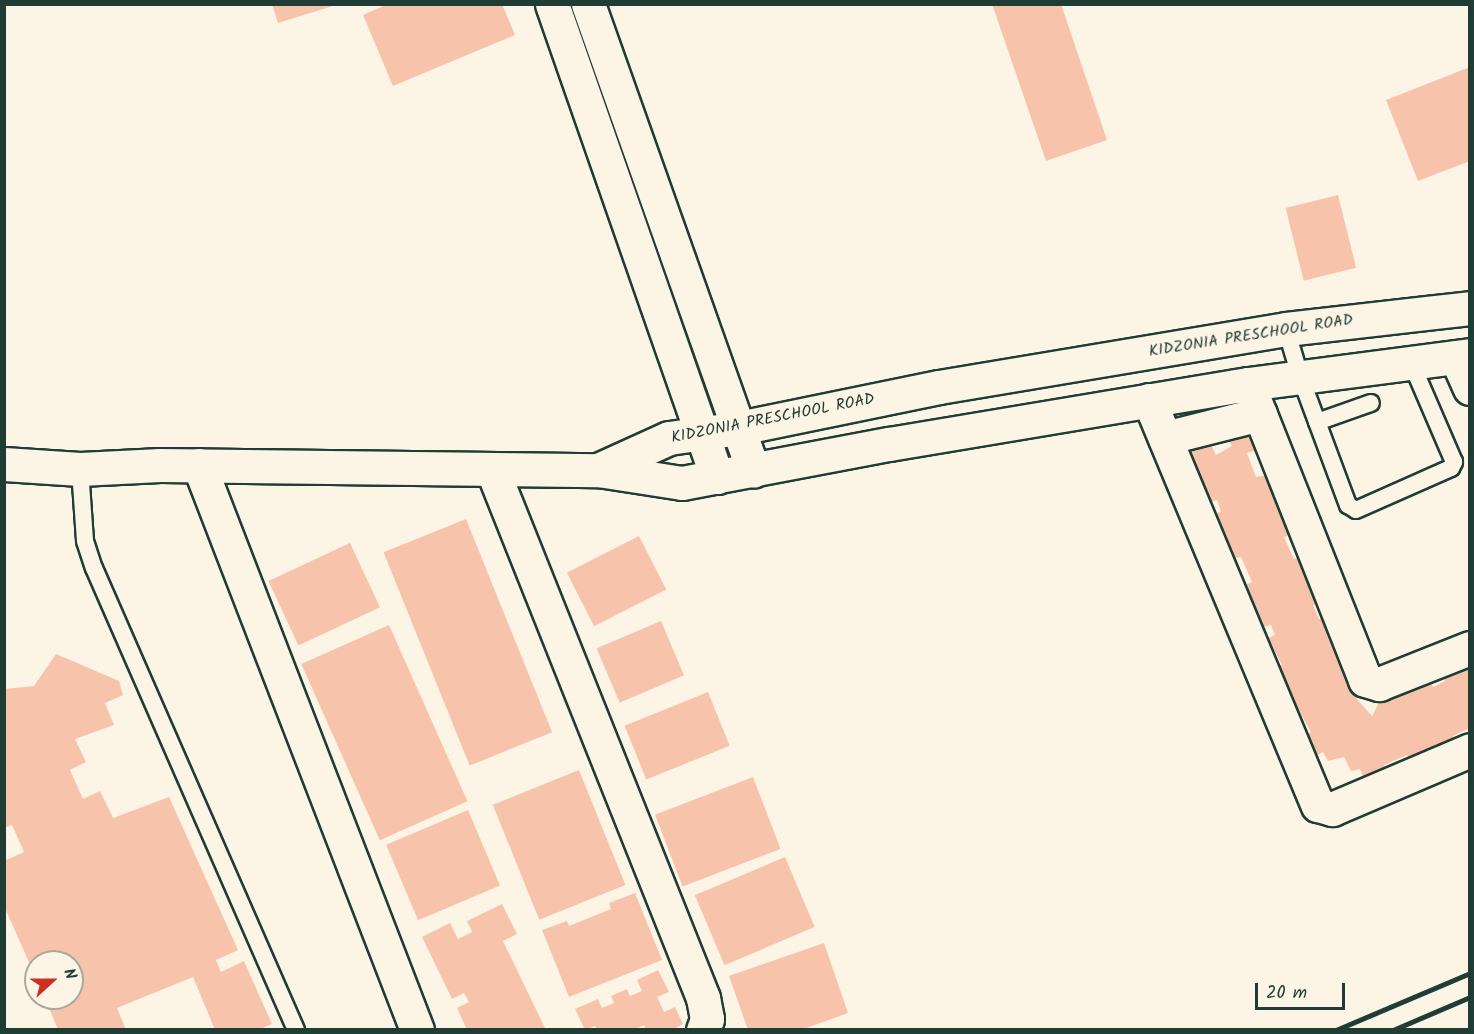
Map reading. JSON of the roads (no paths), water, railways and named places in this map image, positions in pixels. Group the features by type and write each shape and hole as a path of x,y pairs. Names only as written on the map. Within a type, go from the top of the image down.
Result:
{"street":[{"path":"552,4 717,477"},
{"path":"588,4 753,471"},
{"name":"KIDZONIA PRESCHOOL ROAD","path":"598,470 669,438 739,428 939,387 1286,329 1470,308"},
{"path":"4,464 92,469 199,465 598,470 682,483 889,444 1149,400 1300,376 1411,362 1463,356 1470,388"},
{"path":"1248,384 1365,680 1379,684 1470,648"},
{"path":"1149,400 1318,805 1332,809 1470,750"},
{"path":"1165,438 1260,414"},
{"path":"199,465 417,1029"},
{"path":"492,470 703,998 707,1019 703,1029"}],"lane":[{"path":"1286,329 1300,376 1348,506 1356,510 1450,468 1454,462 1411,362"},
{"path":"1317,422 1371,403"},
{"path":"92,469 85,541 94,568 296,1029"}],"railway":[{"path":"1336,1030 1470,973"},
{"path":"1393,1030 1470,997"}]}
